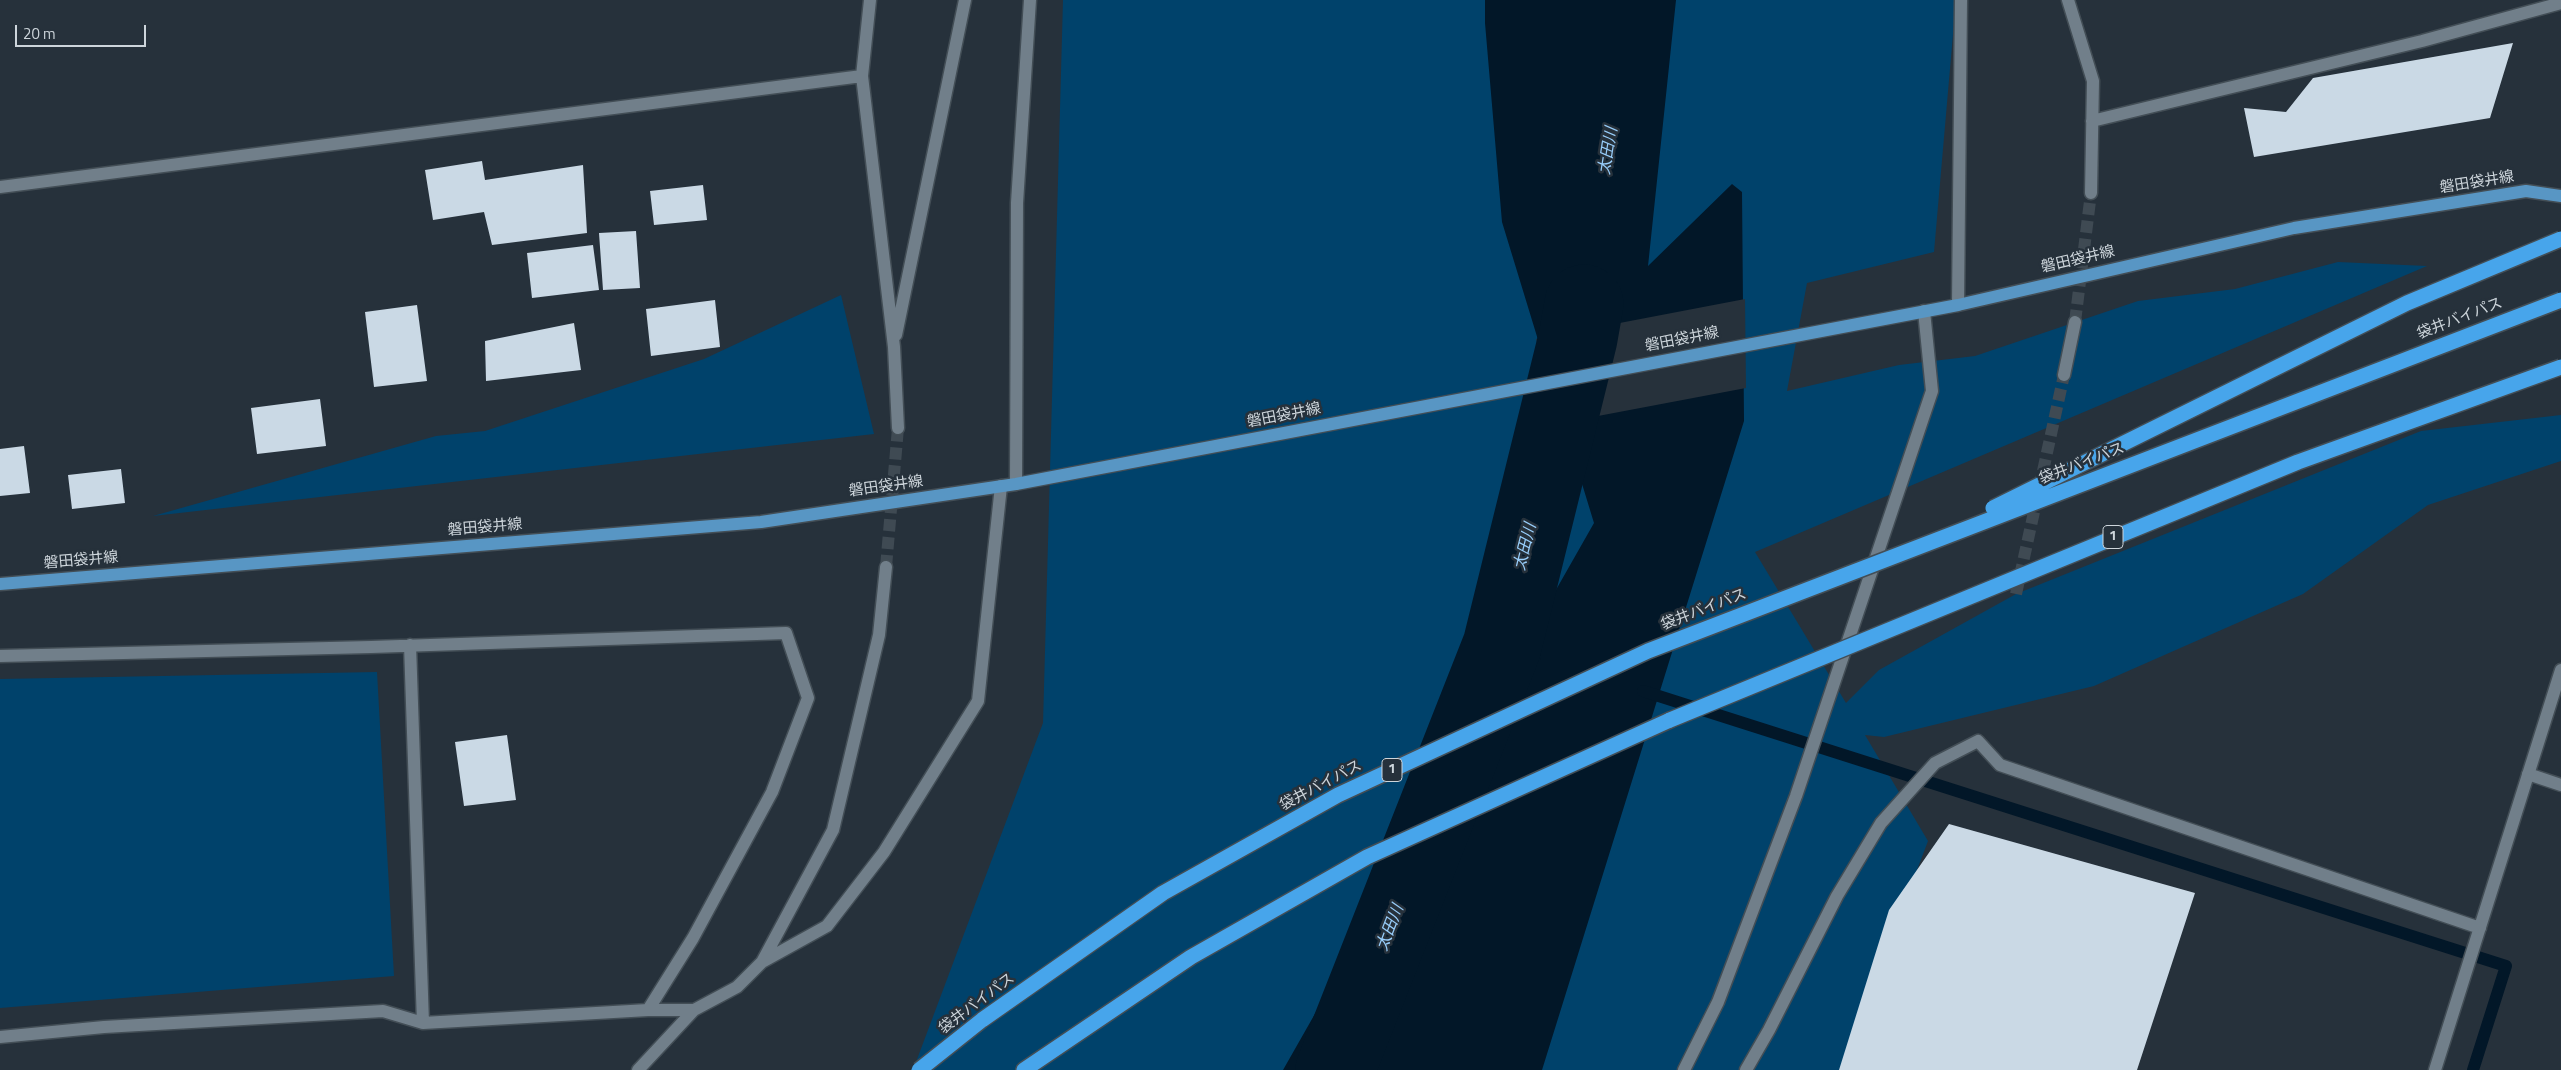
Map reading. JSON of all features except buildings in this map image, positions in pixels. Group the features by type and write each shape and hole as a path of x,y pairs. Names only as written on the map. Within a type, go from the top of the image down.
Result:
{"highway":[{"name":"1","path":"1909,550 2407,303 2561,239"},
{"name":"袋井バイパス","path":"919,1070 982,1020 1163,893 1338,794 1648,651 2561,300"},
{"name":"1","path":"1024,1070 1191,958 1375,853 1670,720 2288,465 2561,367"}],"main road":[{"name":"磐田袋井線","path":"0,584 761,522 1016,484 1958,305 2294,228 2526,191 2561,196"}],"street":[{"path":"870,0 862,76 894,347 898,428"},
{"path":"894,347 965,0"},
{"path":"1016,484 1017,204 1030,0"},
{"path":"1958,305 1960,0"},
{"path":"2068,0 2093,81 2091,193"},
{"path":"2092,121 2422,41 2561,2"},
{"path":"0,187 862,76"},
{"path":"1684,1070 1718,1002 1796,796 1932,391 1924,311"},
{"path":"2064,375 2075,322"},
{"path":"638,1070 694,1010 737,987 762,962 827,926 884,852 978,701 1001,486"},
{"path":"762,962 833,830 879,635 886,567"},
{"path":"0,656 786,633 808,698 772,792 693,938 648,1010"},
{"path":"410,645 423,1023"},
{"path":"2435,1070 2561,670"},
{"path":"1746,1070 1769,1030 1837,896 1881,823 1935,764 1978,741 2000,765 2480,928"},
{"path":"2528,774 2561,785"},
{"path":"0,1037 104,1027 383,1011 423,1023 648,1010 694,1010"}],"shaded area":[{"path":"1063,0 1956,0 1934,252 1807,283 1787,391 1899,365 1975,356 2138,301 2235,289 2338,262 2427,266 1755,552 1846,703 1879,670 2016,594 2421,431 2561,415 2561,461 2428,505 2303,594 2094,686 1884,737 1865,735 1928,841 1841,1070 913,1070 1043,723"},
{"path":"841,295 874,434 153,516 436,436 485,431 704,359"},
{"path":"377,672 394,976 0,1008 0,679"}],"water":[{"path":"1485,0 1676,0 1648,266 1732,184 1742,192 1744,421 1542,1070 1283,1070 1594,523 1502,222 1485,23"}],"pier":[{"path":"1745,299 1746,388 1561,423 1536,339"}],"waterway":[{"name":"太田川","path":"1335,1070 1502,646 1578,338 1584,304"},
{"path":"1502,646 1535,657"},
{"path":"1643,691 2506,966 2473,1070"}],"tunnel":[{"path":"2075,322 2091,193"},
{"path":"2016,594 2064,375"},
{"path":"886,567 898,428"}]}
